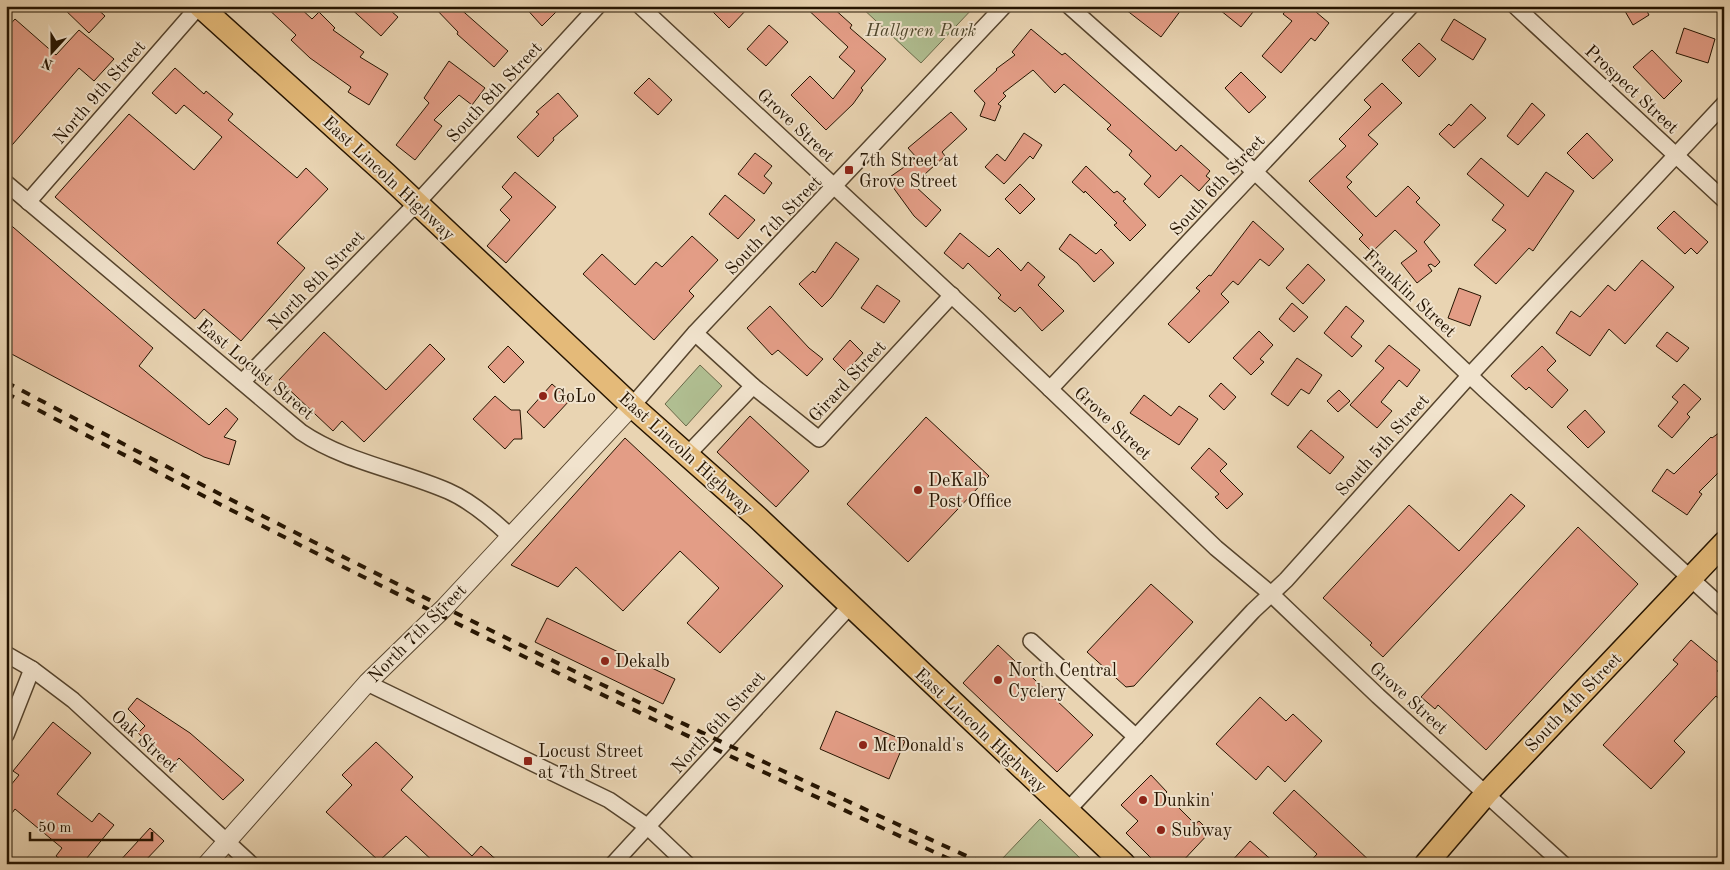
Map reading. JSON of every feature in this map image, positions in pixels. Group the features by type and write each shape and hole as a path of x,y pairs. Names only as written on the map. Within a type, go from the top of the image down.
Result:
{"main road":[{"name":"East Lincoln Highway","path":"199,6 417,204 632,406 688,454 1124,864"},
{"name":"South 4th Street","path":"1426,864 1486,794 1724,543"}],"street":[{"name":"North 9th Street","path":"28,202 199,6"},
{"name":"South 8th Street","path":"417,204 598,6"},
{"name":"Grove Street","path":"640,6 952,295 1216,548 1270,593 1378,696 1563,864"},
{"name":"South 7th Street","path":"632,406 695,333 1004,6"},
{"name":"Franklin Street","path":"1069,6 1255,172 1470,375 1724,610"},
{"name":"South 6th Street","path":"1050,389 1411,6"},
{"name":"Prospect Street","path":"1514,6 1724,200"},
{"name":"South 5th Street","path":"1068,810 1270,593 1286,580 1470,375 1724,104"},
{"name":"East Locust Street","path":"6,183 313,440 337,452 450,492 489,516 510,536"},
{"name":"North 8th Street","path":"242,382 417,204"},
{"name":"Girard Street","path":"695,333 753,386 819,439 952,295"},
{"path":"688,454 753,386"},
{"name":"North 7th Street","path":"207,864 366,683 444,608 632,406"},
{"name":"North 6th Street","path":"614,864 850,606"},
{"path":"1030,641 1136,737"},
{"name":"Oak Street","path":"6,654 32,669 73,700 251,864"},
{"path":"6,735 32,669"},
{"path":"366,683 603,797 648,827 687,864"}],"green space":[{"name":"Hallgren Park","path":"860,6 975,6 921,63"},
{"path":"700,365 722,386 686,426 665,404"},
{"path":"1040,819 1086,864 1009,864 1001,860"}],"building":[{"path":"61,6 94,6 105,16 89,33"},
{"path":"265,6 298,6 312,19 319,12 335,28 333,30 364,52 360,57 388,74 369,105 348,92 351,87 310,58 291,40 296,35"},
{"path":"348,6 385,6 398,17 381,36"},
{"path":"433,6 457,6 508,51 494,67 457,34 458,32"},
{"path":"524,6 562,6 542,26"},
{"path":"707,6 750,6 729,28"},
{"path":"804,6 831,6 852,25 850,28 886,59 861,88 863,90 853,104 826,130 791,95 810,76 833,99 855,71 839,57 848,47"},
{"path":"1121,6 1184,6 1161,37"},
{"path":"1215,6 1246,6 1253,12 1241,27"},
{"path":"1290,6 1309,6 1329,23 1315,41 1311,38 1281,73 1262,56 1292,21 1283,14"},
{"path":"1622,6 1644,6 1649,15 1633,25"},
{"path":"15,19 56,55 79,30 114,59 94,81 79,68 6,152 6,29"},
{"path":"1454,19 1486,39 1473,60 1441,40"},
{"path":"769,25 788,42 766,66 747,49"},
{"path":"1684,28 1715,39 1708,63 1676,53"},
{"path":"1031,29 1062,55 1065,53 1176,151 1181,145 1210,171 1206,176 1210,179 1199,191 1181,175 1159,198 1144,184 1151,176 1129,155 1132,151 1107,129 1111,125 1064,84 1055,93 1033,70 1003,93 1006,96 998,104 1001,106 995,121 980,116 985,103 974,91 996,69 1015,55 1012,52"},
{"path":"1419,43 1436,59 1419,77 1402,60"},
{"path":"1652,50 1682,81 1664,99 1633,67"},
{"path":"449,61 485,88 472,105 459,95 434,120 442,126 415,160 396,145 429,103 424,98"},
{"path":"175,68 204,94 206,91 233,114 228,120 297,178 306,168 328,189 277,243 305,268 241,341 204,309 195,319 55,197 129,114 194,170 222,137 184,105 176,114 152,93"},
{"path":"1241,72 1266,97 1249,113 1225,88"},
{"path":"649,78 672,100 658,115 634,93"},
{"path":"1382,83 1402,103 1368,135 1378,144 1346,177 1352,182 1347,187 1376,217 1408,186 1420,198 1416,202 1440,225 1424,242 1440,262 1435,267 1431,264 1428,265 1432,271 1417,283 1401,263 1417,251 1395,230 1372,252 1359,239 1363,235 1309,181 1346,146 1339,139 1371,107 1364,100"},
{"path":"558,93 578,116 553,138 554,140 538,157 517,137 539,114 536,112"},
{"path":"1532,103 1545,115 1518,145 1507,136"},
{"path":"1471,104 1486,118 1454,148 1439,134 1449,124 1451,126"},
{"path":"951,112 967,129 942,152 945,156 925,174 927,178 915,186 941,210 926,227 914,216 887,179 917,158 908,148"},
{"path":"1024,133 1042,145 1033,159 1030,156 1004,184 985,167 997,154 1005,161"},
{"path":"1587,133 1613,160 1593,179 1567,153"},
{"path":"755,153 772,166 764,176 772,183 764,194 738,174"},
{"path":"1481,158 1528,197 1546,172 1574,191 1533,251 1529,248 1496,284 1474,265 1506,230 1492,220 1504,205 1467,174"},
{"path":"1086,166 1114,193 1117,191 1126,199 1123,201 1146,225 1130,241 1114,225 1117,223 1085,191 1084,193 1072,182"},
{"path":"515,172 556,207 506,263 487,246 510,220 500,210 512,197 502,187"},
{"path":"1020,184 1035,199 1020,214 1005,199"},
{"path":"725,195 755,220 738,239 709,214"},
{"path":"1674,211 1708,242 1697,254 1691,248 1685,254 1657,228"},
{"path":"6,221 153,348 139,366 209,425 226,408 238,419 224,437 236,441 229,465 204,457 6,351"},
{"path":"1253,221 1284,249 1269,266 1260,259 1238,285 1233,281 1221,294 1229,302 1189,343 1168,324 1200,291 1196,288 1209,275 1211,276"},
{"path":"960,233 989,257 998,248 1021,271 1028,262 1045,277 1038,285 1064,311 1042,331 1020,307 1015,312 998,298 1001,295 968,263 963,269 944,253"},
{"path":"1070,234 1096,254 1101,249 1114,263 1094,282 1077,263 1059,249"},
{"path":"692,236 718,260 689,291 694,296 654,340 583,274 602,254 635,285 656,262 662,267"},
{"path":"836,242 859,259 831,298 822,307 799,284 813,271 815,273"},
{"path":"1642,260 1674,287 1625,344 1609,329 1590,356 1556,333 1571,311 1580,317 1608,285 1615,291"},
{"path":"1308,264 1325,280 1303,304 1286,288"},
{"path":"877,285 900,301 884,323 861,308"},
{"path":"1459,288 1481,296 1470,326 1448,318"},
{"path":"1292,303 1308,317 1294,332 1279,319"},
{"path":"770,306 809,348 823,359 807,376 778,350 772,355 747,328"},
{"path":"1346,306 1364,321 1351,337 1362,346 1352,357 1324,333"},
{"path":"1259,331 1273,345 1260,359 1264,362 1251,375 1233,358"},
{"path":"324,332 386,390 430,344 445,359 364,442 342,421 333,431 279,380"},
{"path":"1667,332 1689,348 1677,362 1656,346"},
{"path":"850,340 863,353 846,372 833,359"},
{"path":"1389,345 1420,370 1407,387 1399,380 1381,402 1392,411 1377,428 1350,405 1384,368 1375,361"},
{"path":"508,346 524,362 504,383 488,367"},
{"path":"1542,346 1556,361 1547,370 1568,390 1552,408 1529,387 1526,390 1511,376"},
{"path":"1297,358 1322,375 1309,394 1301,389 1288,406 1271,394"},
{"path":"1221,383 1236,397 1224,410 1209,396"},
{"path":"552,384 570,400 544,428 527,412"},
{"path":"1684,384 1701,399 1687,414 1690,417 1672,438 1658,426 1678,402 1672,397"},
{"path":"1339,390 1350,401 1338,412 1327,401"},
{"path":"1144,395 1171,416 1179,406 1198,419 1179,445 1130,413"},
{"path":"495,396 511,410 520,410 522,439 514,439 505,449 473,419"},
{"path":"1585,410 1605,432 1588,448 1567,427"},
{"path":"750,416 809,471 776,507 717,452"},
{"name":"DeKalb Post Office","path":"926,417 989,476 908,562 847,504"},
{"path":"1724,429 1724,467 1699,492 1702,494 1687,515 1652,491 1667,469 1674,474 1711,437"},
{"path":"1311,430 1344,457 1330,474 1297,447"},
{"path":"625,438 783,586 720,653 687,623 719,588 680,551 623,611 576,567 558,587 511,565"},
{"path":"1209,448 1227,464 1220,471 1243,494 1227,509 1215,497 1219,494 1191,468"},
{"path":"1511,494 1525,506 1383,657 1370,645 1372,643 1323,598 1409,505 1459,551"},
{"path":"1578,527 1638,584 1486,750 1438,705 1435,709 1421,697"},
{"path":"1151,584 1193,622 1134,686 1126,687 1087,652"},
{"name":"Dekalb","path":"547,618 675,679 663,704 535,642"},
{"path":"1691,640 1722,666 1717,671 1724,677 1724,703 1716,696 1674,741 1685,752 1651,789 1603,745 1678,664 1673,660"},
{"path":"998,645 1093,735 1057,772 963,683"},
{"path":"1260,697 1286,721 1293,714 1322,741 1285,782 1268,766 1256,780 1216,744"},
{"path":"137,698 190,733 244,780 223,800 179,758 173,765 138,733 145,726 128,709"},
{"name":"McDonald's","path":"836,711 905,741 889,779 820,749"},
{"path":"53,722 91,753 57,794 92,822 99,813 114,825 82,864 66,864 56,856 62,848 15,809 6,821 6,791 19,775 13,771"},
{"path":"376,742 413,777 401,790 472,856 481,846 501,864 436,864 406,836 379,861 326,812 352,785 342,775"},
{"path":"1151,775 1167,792 1165,794 1195,824 1199,821 1210,832 1180,864 1157,864 1126,833 1138,821 1121,805"},
{"path":"1294,790 1373,864 1308,864 1317,854 1273,813"},
{"path":"150,828 164,841 142,864 117,864"},
{"path":"1250,841 1276,864 1229,864"}],"railway":[{"path":"6,382 369,570 737,749 984,864"},
{"path":"6,393 242,516 480,635 719,751 960,864"}],"place":[{"name":"7th Street at Grove Street","path":"849,170"},
{"name":"GoLo","path":"543,396"},
{"name":"DeKalb Post Office","path":"918,490"},
{"name":"Dekalb","path":"605,661"},
{"name":"North Central Cyclery","path":"998,680"},
{"name":"McDonald's","path":"863,745"},
{"name":"Locust Street at 7th Street","path":"528,761"},
{"name":"Dunkin'","path":"1143,800"},
{"name":"Subway","path":"1161,830"}]}
